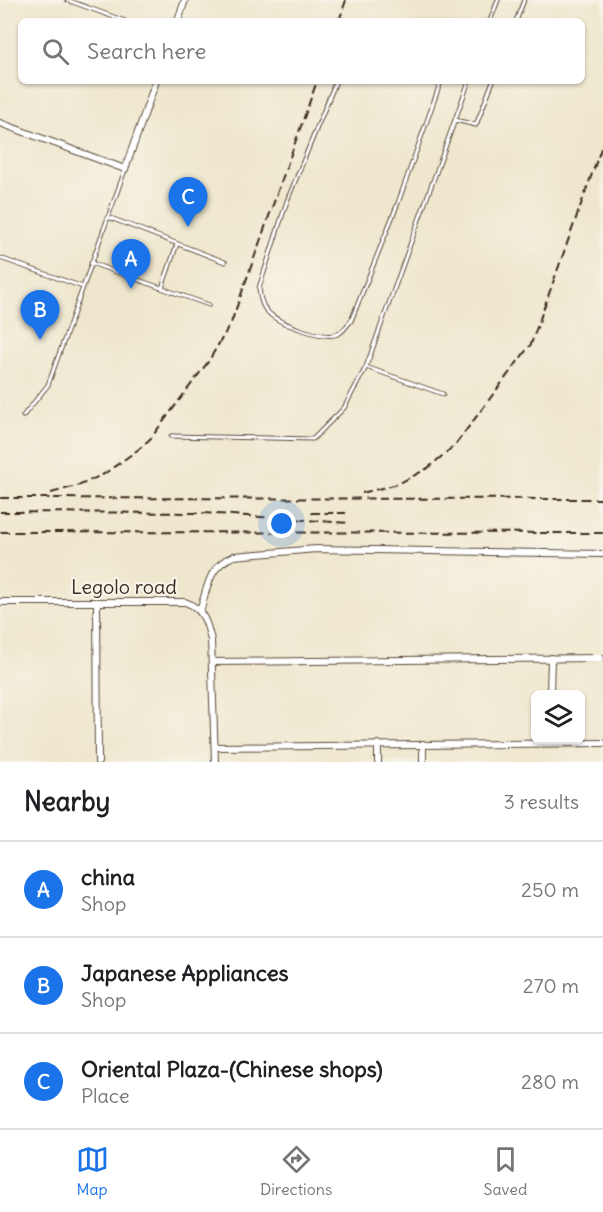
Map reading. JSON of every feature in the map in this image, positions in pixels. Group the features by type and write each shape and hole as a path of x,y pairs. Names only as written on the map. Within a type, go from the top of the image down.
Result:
{"street":[{"path":"179,18 185,0"},
{"path":"0,123 125,169 155,84"},
{"path":"201,612 214,567 234,556 316,549 603,554"},
{"name":"Legolo road","path":"0,602 185,602 201,612 207,622 212,662 215,762"},
{"path":"97,603 98,762"},
{"path":"550,690 551,658"},
{"path":"212,662 601,658"},
{"path":"215,747 531,741"},
{"path":"585,742 603,743"},
{"path":"378,744 378,762"},
{"path":"423,744 423,762"}],"lane":[{"path":"67,0 117,18"},
{"path":"491,18 498,0"},
{"path":"517,18 524,0"},
{"path":"335,84 287,201 260,288 260,297 267,312 297,328 327,336 340,334 351,321 398,203 441,84"},
{"path":"171,436 313,439 344,408 366,367 468,84"},
{"path":"454,120 476,125 492,84"},
{"path":"23,416 48,385 125,169"},
{"path":"108,217 225,262"},
{"path":"162,288 177,244"},
{"path":"0,258 83,287"},
{"path":"91,263 209,305"},
{"path":"366,367 443,394"}],"railway":[{"path":"340,18 346,0"},
{"path":"51,493 80,485 104,474 139,449 151,438 208,362 231,323 316,84"},
{"path":"362,493 398,484 428,468 455,445 531,344 603,143"},
{"path":"0,498 603,499"},
{"path":"0,512 203,513 349,523"},
{"path":"311,513 346,513"},
{"path":"0,532 603,533"}],"place":[{"name":"Oriental Plaza-(Chinese shops)","path":"188,227"},
{"name":"china","path":"131,289"},
{"name":"Japanese Appliances","path":"40,340"}]}
